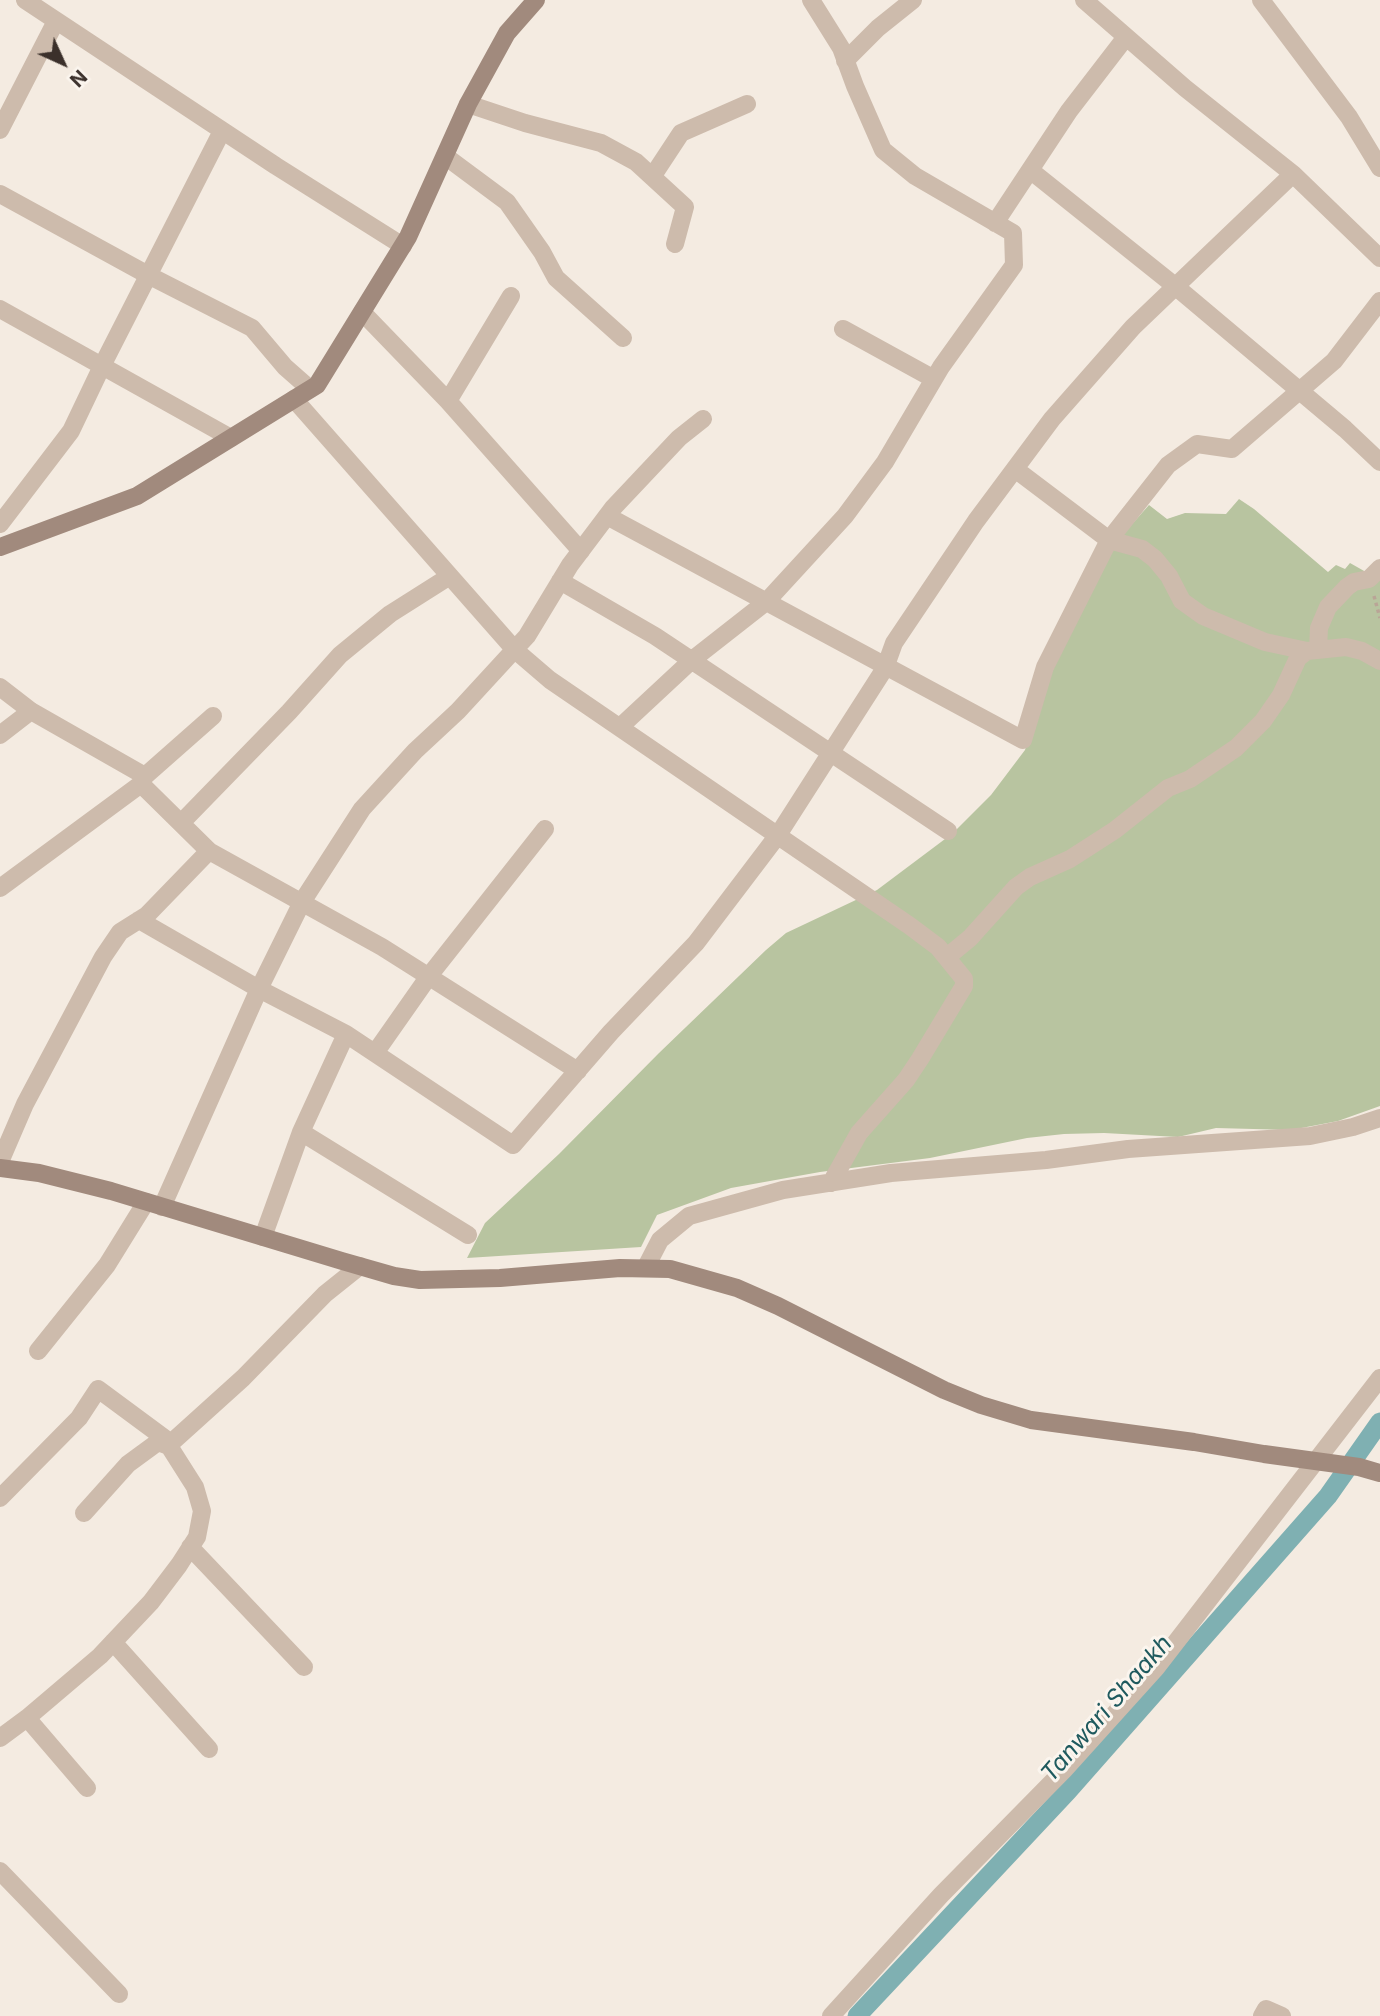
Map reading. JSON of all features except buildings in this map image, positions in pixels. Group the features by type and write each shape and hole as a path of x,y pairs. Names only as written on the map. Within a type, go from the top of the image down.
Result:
{"street":[{"path":"25,0 222,131 403,246"},
{"path":"0,547 137,496 317,385 403,246 468,104 507,33 536,0"},
{"path":"620,727 692,660 766,602 845,516 885,462 934,379 1014,265 1013,233 915,176 883,150 841,48 811,0"},
{"path":"845,61 878,28 913,0"},
{"path":"1084,0 1185,88 1293,174 1380,258"},
{"path":"1261,0 1349,117 1380,168"},
{"path":"0,130 6,104 56,21"},
{"path":"995,223 1069,111 1126,37"},
{"path":"468,104 525,123 601,143 636,162 685,207 675,244"},
{"path":"652,177 681,133 747,104"},
{"path":"0,523 71,431 222,131"},
{"path":"445,156 507,202 542,252 556,278 623,338"},
{"path":"1030,170 1300,391 1380,462"},
{"path":"139,920 259,989 346,1034 513,1145 611,1032 696,943 778,835 885,666 894,643 976,521 1052,419 1133,327 1293,174"},
{"path":"0,194 252,328 285,367 310,389"},
{"path":"448,401 511,296"},
{"path":"607,516 1023,740 1045,667 1109,540 1168,465 1197,444 1232,449 1334,361 1380,302"},
{"path":"0,309 231,438"},
{"path":"362,312 448,401 581,551"},
{"path":"843,329 934,379"},
{"path":"293,399 515,650 550,680 910,926 938,947 964,979 964,986 920,1059 906,1080 859,1133 831,1183"},
{"path":"38,1351 154,1204 302,902 362,809 515,650 607,516 679,438 703,419"},
{"path":"1015,469 1109,540 1142,549 1155,559 1169,576 1182,601 1203,616 1265,642 1312,650 1346,647 1362,651 1380,661"},
{"path":"947,957 970,938 1016,887 1030,877 1070,859 1115,830 1168,788 1190,779 1236,748 1263,721 1281,695 1298,658 1312,650 1328,607 1354,582 1375,573"},
{"path":"181,823 289,712 340,655 390,614 450,576"},
{"path":"560,581 655,636 948,831"},
{"path":"0,687 31,711 143,780 209,851 382,947 578,1071"},
{"path":"0,735 31,711"},
{"path":"0,888 143,780 213,716"},
{"path":"375,1053 429,976 545,829"},
{"path":"0,1162 25,1104 103,957 120,932 147,915 209,851"},
{"path":"263,1237 301,1132 346,1034"},
{"path":"646,1267 660,1240 689,1216 783,1190 891,1173 1045,1160 1128,1149 1310,1136 1380,1118"},
{"path":"301,1132 468,1234"},
{"path":"0,1168 39,1173 154,1204 360,1266 420,1280 646,1267 691,1273 778,1306 944,1390 981,1405 1031,1420 1322,1463 1373,1467"},
{"path":"170,1444 243,1378 324,1294 360,1266"},
{"path":"831,2016 941,1895 1064,1770 1156,1668 1322,1463 1380,1378"},
{"path":"0,1498 79,1418 98,1389 170,1444 195,1488 202,1511 197,1537 151,1602 100,1656 0,1738"},
{"path":"84,1513 128,1464 158,1442 170,1444"},
{"path":"190,1547 304,1667"},
{"path":"113,1642 209,1749"},
{"path":"27,1718 87,1788"},
{"path":"0,1871 119,1994"},
{"path":"1262,2016 1266,2009 1282,2016"}],"path":[{"path":"1375,573 1380,618"}],"green space":[{"path":"1239,499 1328,572 1336,565 1345,569 1350,563 1380,580 1380,1106 1338,1121 1291,1130 1216,1128 1178,1137 1064,1134 1027,1138 930,1158 820,1172 731,1188 657,1215 641,1247 467,1258 485,1223 766,950 786,933 877,890 953,833 991,795 1025,750 1041,695 1109,550 1149,505 1167,519 1185,513 1226,514"}],"waterway":[{"name":"Tanwari Shaakh","path":"857,2016 1068,1791 1328,1496 1380,1422"}]}
